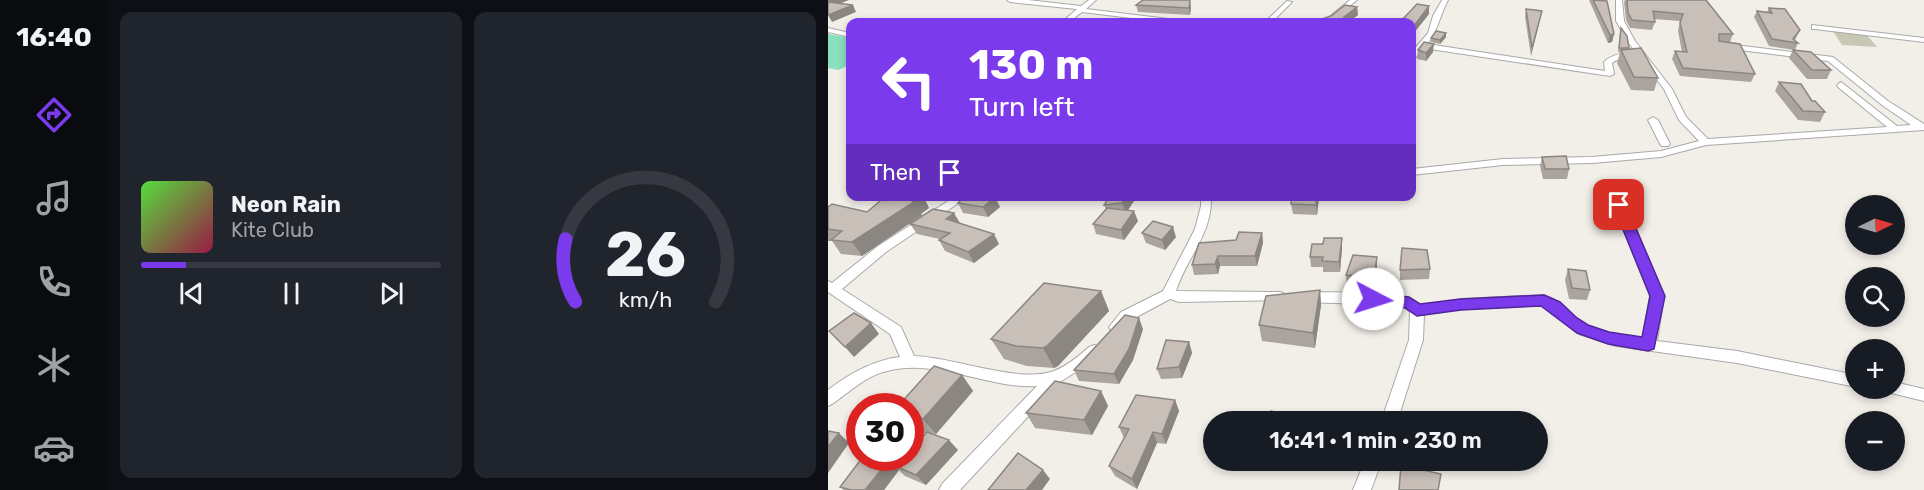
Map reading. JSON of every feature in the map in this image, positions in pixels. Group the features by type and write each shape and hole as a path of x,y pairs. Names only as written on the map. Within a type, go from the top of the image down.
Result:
{"street":[{"path":"1010,0 1147,18"},
{"path":"1070,18 1093,0"},
{"path":"1331,18 1354,0"},
{"path":"1416,51 1431,33 1436,16 1445,0"},
{"path":"1619,0 1620,21 1632,42 1668,90 1682,118 1706,142"},
{"path":"1272,18 1289,2"},
{"path":"1815,27 1924,40"},
{"path":"828,30 846,33"},
{"path":"1421,45 1610,74 1608,62 1614,57 1644,56"},
{"path":"1721,45 1830,59 1885,103 1922,127"},
{"path":"1841,86 1895,129"},
{"path":"1653,120 1665,144"},
{"path":"1416,172 1503,162 1592,160 1650,155 1706,142 1922,127"},
{"path":"1613,190 1657,296 1648,344"},
{"path":"910,363 896,331 830,288 882,249 956,201"},
{"path":"1169,294 1203,221 1209,201"},
{"path":"948,490 1054,378 1090,356 1126,316 1169,294 1179,297 1332,297 1394,300 1409,303 1417,310 1461,304 1544,300 1555,306 1571,322 1582,329 1608,338 1748,359 1845,379"},
{"path":"1393,411 1416,340 1417,310"},
{"path":"828,399 872,370 896,363 940,362 1019,379 1054,378"},
{"path":"1905,391 1924,395"},
{"path":"1362,490 1370,471"}],"shaded area":[{"path":"1833,31 1866,34 1877,47 1842,45"}],"green space":[{"path":"828,34 846,37 846,67 838,70 828,68"}],"building":[{"path":"1143,0 1190,0 1189,8 1136,5"},
{"path":"1593,0 1607,1 1614,34 1610,35"},
{"path":"1627,0 1706,0 1733,34 1719,34 1719,41 1740,44 1755,74 1683,68 1675,51 1687,52 1680,23 1683,14 1653,11 1655,22 1632,20 1628,13"},
{"path":"828,2 853,5 828,15"},
{"path":"1417,4 1429,6 1416,23 1416,18 1404,18"},
{"path":"1345,5 1357,7 1344,17 1351,18 1325,18"},
{"path":"1769,8 1785,9 1800,30 1793,39 1798,43 1772,39 1757,11 1772,13"},
{"path":"1526,9 1542,11 1532,48"},
{"path":"1621,28 1627,36 1629,48 1619,48"},
{"path":"1436,31 1446,33 1440,40 1431,38"},
{"path":"1424,42 1434,44 1426,53 1418,50"},
{"path":"1641,48 1658,78 1634,77 1621,50"},
{"path":"1793,50 1811,52 1831,70 1812,70"},
{"path":"1779,82 1801,84 1812,101 1815,101 1825,112 1803,111"},
{"path":"1566,156 1569,169 1545,169 1542,157"},
{"path":"880,201 914,202 852,242 831,240 842,231 828,229 828,207 832,204 867,212"},
{"path":"960,201 990,201 983,207 958,203"},
{"path":"1107,201 1123,201 1122,203 1104,205"},
{"path":"1291,201 1316,201 1316,205 1291,204"},
{"path":"1107,208 1134,211 1121,230 1093,224"},
{"path":"933,209 954,213 946,219 994,234 968,252 939,240 950,233 910,224"},
{"path":"1153,221 1173,227 1162,240 1142,233"},
{"path":"1239,232 1262,233 1255,256 1218,256 1215,264 1192,265 1199,243 1236,240"},
{"path":"1324,238 1342,238 1339,262 1322,261 1323,257 1310,257 1312,244 1323,244"},
{"path":"1402,248 1427,250 1430,269 1400,270"},
{"path":"1353,255 1377,257 1374,276 1346,275"},
{"path":"1568,269 1586,271 1590,290 1572,288"},
{"path":"1044,283 1101,291 1043,348 1016,346 991,339"},
{"path":"1320,290 1313,333 1259,325 1266,296"},
{"path":"854,313 871,323 845,347 829,331"},
{"path":"1125,315 1139,318 1129,349 1114,374 1074,370"},
{"path":"1166,340 1189,342 1179,367 1157,369"},
{"path":"934,366 962,375 924,418 924,393 910,393"},
{"path":"1055,381 1101,391 1084,420 1026,413"},
{"path":"1136,395 1175,400 1162,434 1153,432 1132,479 1109,466 1129,429 1119,427"},
{"path":"828,431 839,433 828,447"},
{"path":"927,432 949,440 924,467 924,435"},
{"path":"1018,453 1043,470 1026,490 988,490"},
{"path":"852,471 880,471 865,490 840,487"},
{"path":"907,471 920,471 916,475"},
{"path":"1401,471 1428,471 1441,474 1438,490 1399,490"}],"route":[{"path":"1373,299 1409,303 1417,310 1461,304 1544,300 1555,306 1571,322 1582,329 1608,338 1648,344 1657,296 1619,205"}]}
